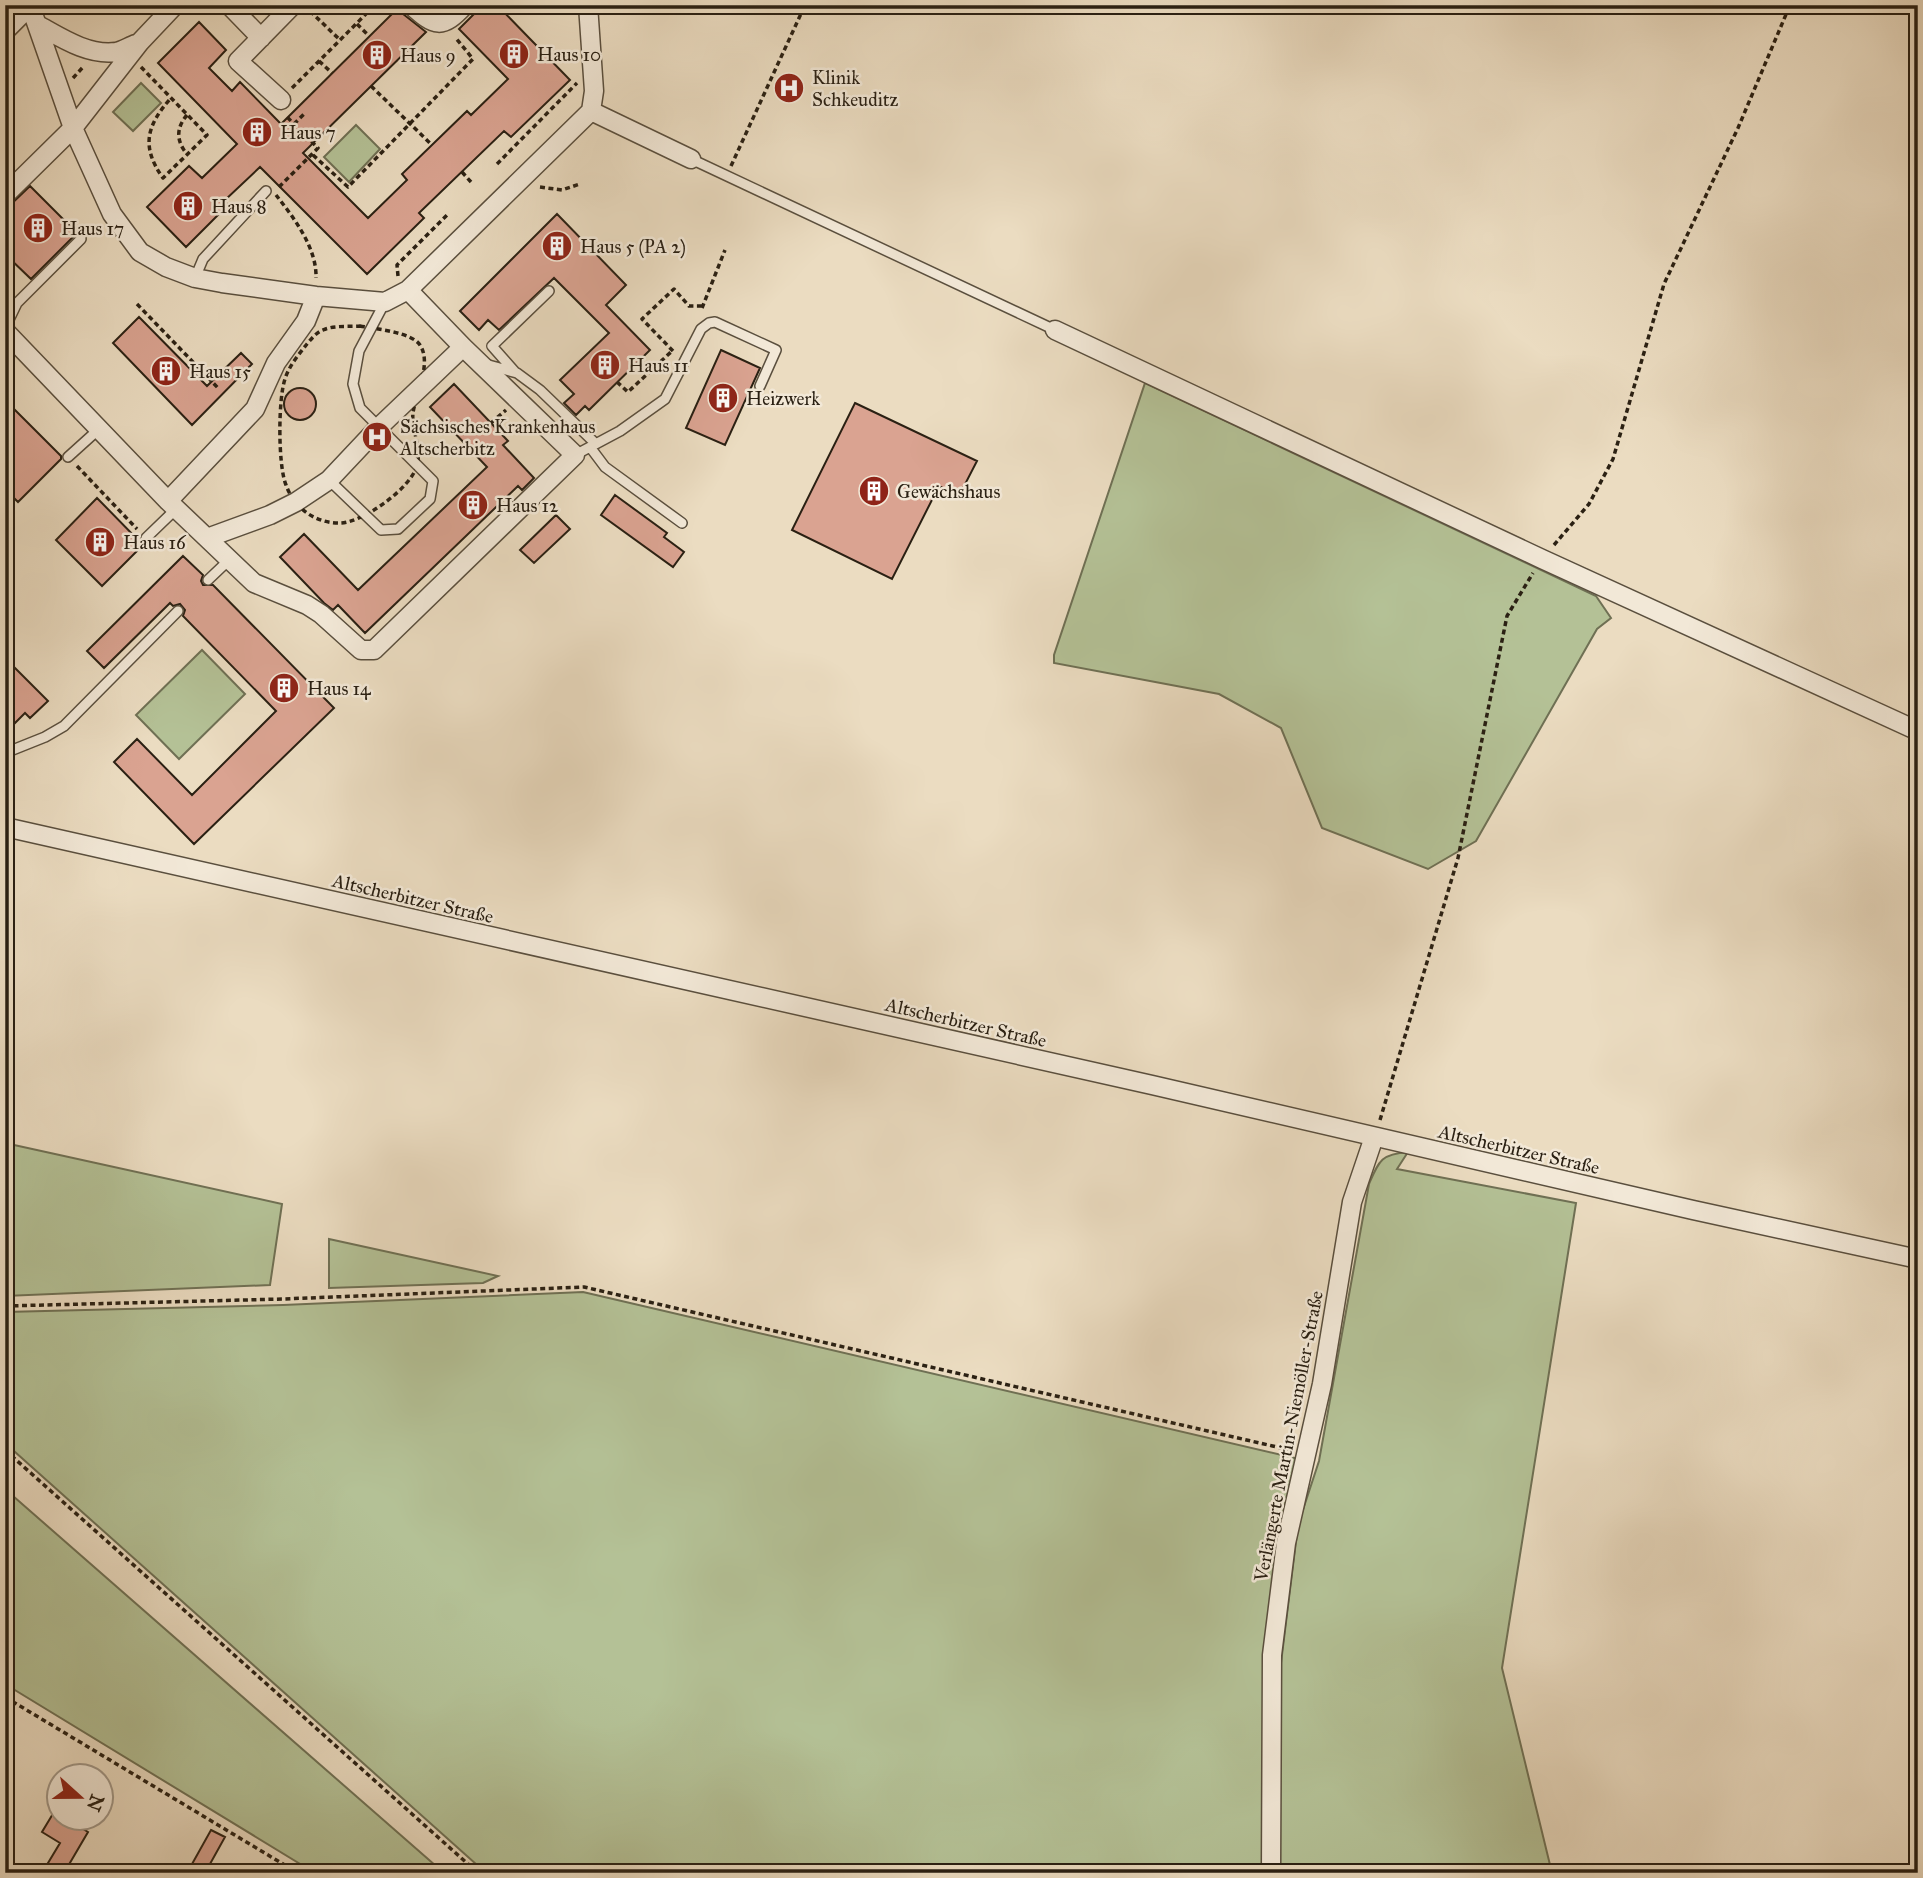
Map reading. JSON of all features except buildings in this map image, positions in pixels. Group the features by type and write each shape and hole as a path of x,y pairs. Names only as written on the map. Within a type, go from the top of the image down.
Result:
{"street":[{"path":"5,330 172,505 254,583 307,605 361,650 374,650 587,449 398,296 316,296 195,278 166,267 140,252 112,214 73,128 30,5 7,28"},
{"path":"5,195 73,128 135,49 175,5"},
{"path":"229,5 261,38"},
{"path":"281,100 237,61 293,5"},
{"path":"411,5 427,20 439,24 450,22 465,5"},
{"path":"398,296 591,111 593,76 588,5"},
{"path":"37,25 97,52 135,49"},
{"path":"591,111 691,159"},
{"path":"172,505 255,409 276,363 306,321 316,296"},
{"path":"1055,330 1555,565 1918,731"},
{"path":"207,538 270,515 329,480 378,428 463,346"},
{"name":"Altscherbitzer Straße","path":"5,827 1918,1259"},
{"name":"Verlängerte Martin-Niemöller-Straße","path":"1270,1873 1272,1655 1286,1543 1322,1384 1352,1202 1374,1137"}],"lane":[{"path":"691,159 1055,330"},
{"path":"195,278 203,259 266,191"},
{"path":"5,330 17,303 81,239"},
{"path":"549,290 492,346 517,373 540,390 587,449 605,467 682,523"},
{"path":"329,480 381,530 398,529 430,499 433,481 360,408 353,384 359,351 398,296"},
{"path":"587,449 620,431 665,399 705,326 715,322 776,351 760,386"},
{"path":"480,362 517,373"},
{"path":"68,457 99,429"},
{"path":"146,538 172,505"},
{"path":"208,580 229,559"},
{"path":"5,753 64,726 178,611"}],"path":[{"path":"303,5 340,40"},
{"path":"316,296 316,268 310,248 290,212 274,192 318,148 278,108 281,100 374,5"},
{"path":"726,176 805,5"},
{"path":"313,155 348,187 473,59 452,34 450,22"},
{"path":"357,24 369,36"},
{"path":"135,49 171,98 206,135 163,178 151,161 148,143 154,121 171,98"},
{"path":"61,94 97,52"},
{"path":"319,61 332,73"},
{"path":"497,164 577,82 593,76"},
{"path":"371,86 432,145"},
{"path":"294,124 305,113"},
{"path":"187,115 181,122 178,133 179,143 187,154"},
{"path":"462,172 471,182"},
{"path":"524,176 545,189 562,190 580,184"},
{"path":"398,296 397,265 447,215"},
{"path":"617,382 628,393 694,330 705,326 702,306 725,250"},
{"path":"673,351 642,319 674,289 689,306 702,306"},
{"path":"137,304 219,389"},
{"path":"68,457 146,538"},
{"path":"5,1306 283,1299 584,1287 1306,1455"},
{"path":"5,1450 478,1873"},
{"path":"5,1697 298,1873"}],"green space":[{"path":"141,83 161,103 133,131 113,112"},
{"path":"356,125 380,149 349,182 324,157"},
{"path":"1145,383 1596,596 1611,618 1597,629 1476,841 1428,869 1322,828 1281,728 1219,694 1054,663 1054,655"},
{"path":"202,650 245,694 179,759 136,715"},
{"path":"5,1143 282,1204 270,1285 5,1296"},
{"path":"1408,1152 1397,1169 1576,1203 1502,1668 1552,1873 1279,1873 1281,1663 1298,1525 1319,1461 1369,1184 1382,1160"},
{"path":"329,1239 498,1276 483,1283 329,1288"},
{"path":"583,1292 1299,1459 1280,1542 1265,1873 486,1873 5,1443 5,1312 283,1305"},
{"path":"5,1489 444,1873 315,1873 5,1684"}],"place":[{"name":"Haus 10","path":"514,54"},
{"name":"Haus 9","path":"377,55"},
{"name":"Klinik Schkeuditz","path":"789,88"},
{"name":"Haus 7","path":"257,132"},
{"name":"Haus 8","path":"188,206"},
{"name":"Haus 17","path":"38,228"},
{"name":"Haus 5 (PA 2)","path":"557,246"},
{"name":"Haus 11","path":"605,365"},
{"name":"Haus 15","path":"166,371"},
{"name":"Heizwerk","path":"723,398"},
{"name":"Sächsisches Krankenhaus Altscherbitz","path":"377,437"},
{"name":"Gewächshaus","path":"874,491"},
{"name":"Haus 12","path":"473,505"},
{"name":"Haus 16","path":"100,542"},
{"name":"Haus 14","path":"284,688"}]}
